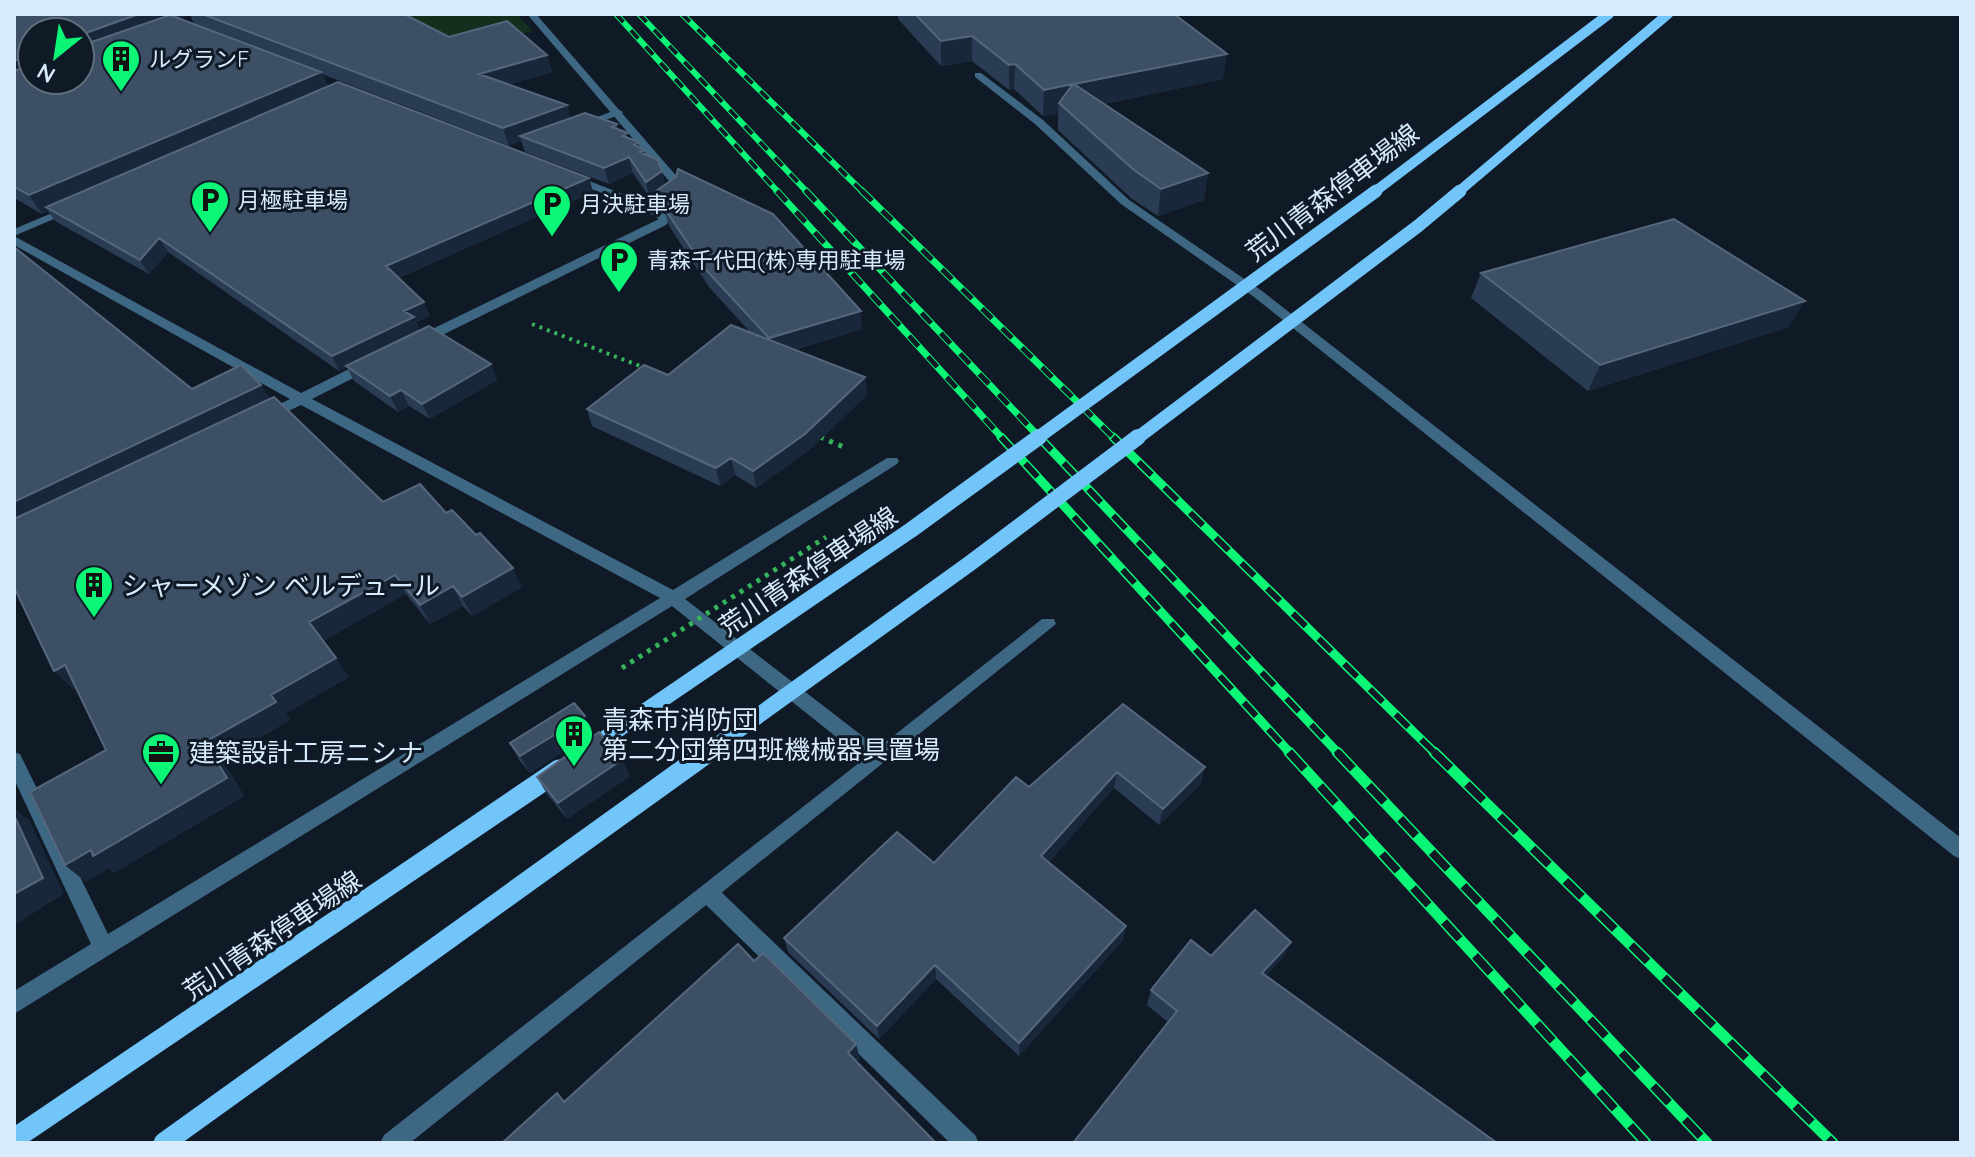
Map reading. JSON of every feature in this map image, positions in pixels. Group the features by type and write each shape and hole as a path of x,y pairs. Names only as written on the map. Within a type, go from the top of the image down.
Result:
{"main road":[{"name":"荒川青森停車場線","path":"14,1139 911,530 1370,195 1609,14"},
{"path":"164,1143 994,545 1418,226 1668,14"}],"street":[{"path":"531,14 675,181 674,190 649,208"},
{"path":"978,75 1039,122 1125,202 1270,304 1961,850"},
{"path":"562,132 618,112"},
{"path":"405,347 662,223 665,218 649,208 565,175"},
{"path":"14,233 86,202"},
{"path":"14,240 301,399 673,598 877,758"},
{"path":"258,421 378,361"},
{"path":"14,1003 887,464"},
{"path":"392,1143 1048,624"},
{"path":"14,760 104,948"},
{"path":"709,894 967,1143"}],"path":[{"path":"489,307 650,370"},
{"path":"811,433 887,464"}],"green space":[{"path":"380,14 510,14 518,16 533,31 447,54"}],"building":[{"path":"14,14 139,14 96,29 96,16 16,16 14,61"},
{"path":"202,14 404,14 449,37 507,21 547,55 479,74 567,105 503,128"},
{"path":"915,14 1174,14 1227,54 1074,84 1208,173 1161,189 1134,170 1059,103 1073,84 1044,90 1015,64 1009,65 972,36 941,41"},
{"path":"170,15 321,72 29,195 14,187 14,71 16,96 96,96 96,40"},
{"path":"338,82 589,178 386,266 424,302 404,311 414,317 332,356 159,238 140,260 46,207"},
{"path":"585,113 617,124 612,127 628,133 623,136 639,142 634,145 645,150 640,152 658,160 662,171 646,182 629,157 604,168 520,136"},
{"path":"678,169 773,214 861,311 769,338 705,269 665,209 670,200 656,191 676,177"},
{"path":"1674,219 1805,301 1600,365 1481,273"},
{"path":"14,247 192,389 241,365 261,385 14,502"},
{"path":"731,325 865,377 805,434 753,471 731,458 716,468 587,409 644,365 668,375"},
{"path":"429,326 491,364 422,404 401,390 390,396 346,366"},
{"path":"274,397 383,502 420,484 446,513 452,510 476,535 480,533 513,568 462,597 453,586 420,605 395,575 309,622 336,658 271,695 276,702 205,742 227,778 93,856 91,850 65,865 30,792 106,750 65,665 54,671 14,587 14,519"},
{"path":"574,703 585,716 520,756 510,743"},
{"path":"1123,704 1205,767 1163,809 1117,772 1041,856 1126,926 1019,1043 935,965 877,1026 784,938 897,832 934,863 1016,777 1029,787"},
{"path":"599,732 623,759 558,803 537,777"},
{"path":"14,815 43,878 14,894"},
{"path":"1255,910 1291,942 1262,973 1497,1143 1073,1143 1177,1011 1151,990 1191,940 1211,956"},
{"path":"738,944 754,961 763,953 856,1044 848,1053 936,1143 502,1143 557,1093 564,1102"}],"railway":[{"path":"616,14 779,193"},
{"path":"639,14 808,193"},
{"path":"682,14 864,193"},
{"path":"777,191 1003,439"},
{"path":"806,191 1041,439"},
{"path":"862,191 1115,439"},
{"path":"1001,437 1291,754"},
{"path":"1039,437 1339,754"},
{"path":"1113,437 1436,754"},
{"path":"1289,752 1646,1143"},
{"path":"1337,752 1707,1143"},
{"path":"1434,752 1833,1143"}],"place":[{"name":"ルグランF","path":"121,93"},
{"name":"月極駐車場","path":"210,234"},
{"name":"月決駐車場","path":"552,238"},
{"name":"青森千代田(株)専用駐車場","path":"619,294"},
{"name":"シャーメゾン ベルデュール","path":"94,619"},
{"name":"青森市消防団 第二分団第四班機械器具置場","path":"574,768"},
{"name":"建築設計工房ニシナ","path":"161,786"}]}
